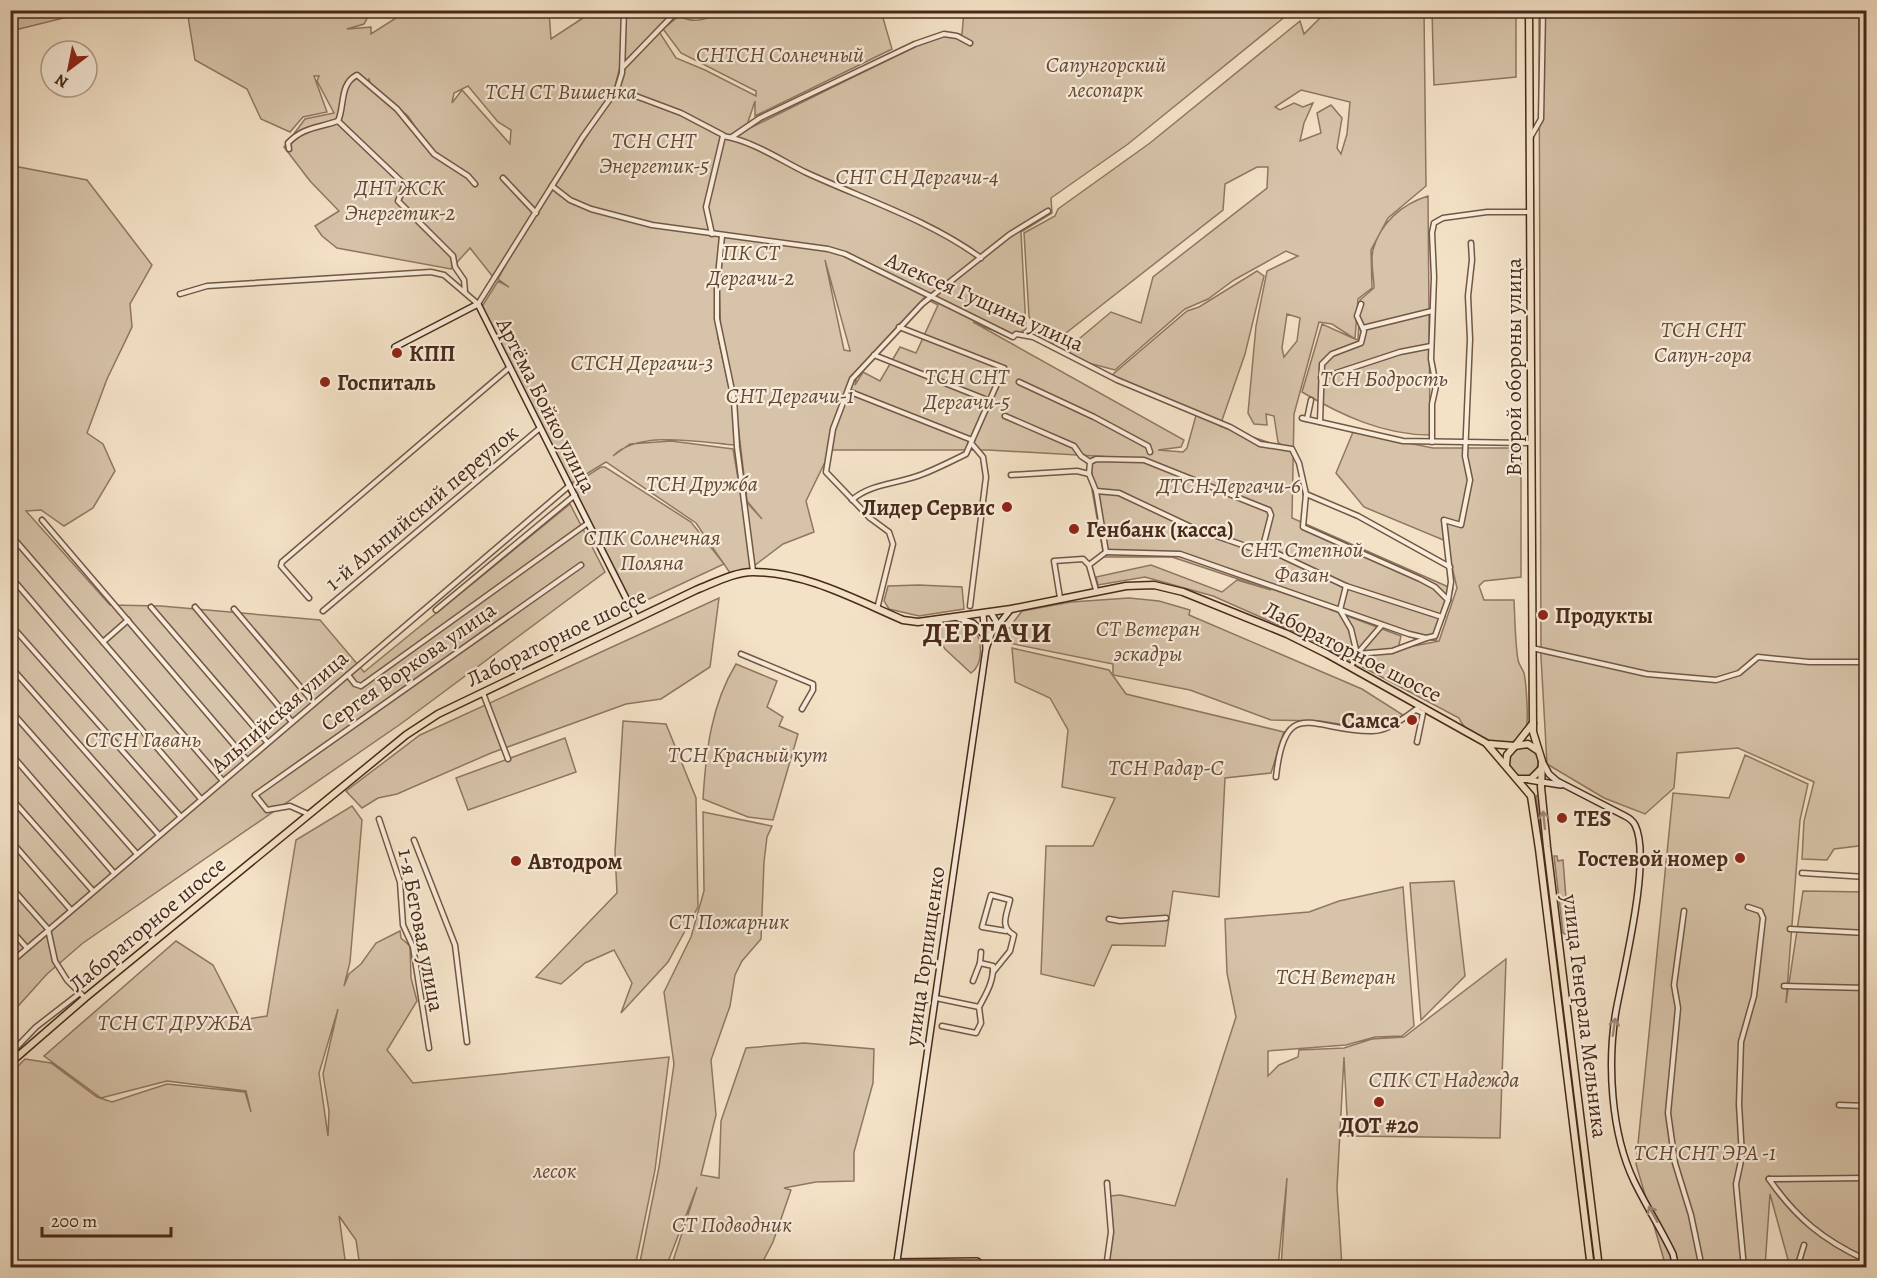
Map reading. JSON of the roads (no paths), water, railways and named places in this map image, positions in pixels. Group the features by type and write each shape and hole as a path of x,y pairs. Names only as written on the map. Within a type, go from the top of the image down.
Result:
{"main road":[{"name":"Второй обороны улица","path":"1529,10 1532,648 1533,723 1538,751"},
{"path":"394,347 478,304"},
{"name":"Артёма Бойко улица","path":"478,304 636,618"},
{"name":"Лабораторное шоссе","path":"10,1063 82,995 406,735 438,714 636,618 716,581 753,572 816,583 903,620 918,622 983,618 991,613 1096,590 1154,585 1183,592 1287,634 1352,668 1418,708 1486,743 1502,747 1515,746"},
{"name":"улица Горпищенко","path":"896,1265 986,649 991,634 1011,609"},
{"path":"991,613 995,619 991,634"},
{"path":"958,618 973,623 984,634"},
{"path":"983,618 987,628 994,625"},
{"name":"улица Горпищенко","path":"983,618 986,649"},
{"path":"1533,723 1507,755 1506,766 1516,779 1565,786"},
{"name":"Лабораторное шоссе","path":"1486,743 1506,766"},
{"path":"1515,746 1528,744 1538,751 1549,774 1565,786 1614,810 1635,825 1639,851 1632,933 1612,1041 1610,1075 1627,1162 1634,1181 1673,1254 1676,1268"},
{"path":"1527,780 1537,775 1542,761"},
{"name":"улица Генерала Мельника","path":"1541,769 1541,795 1599,1268"},
{"name":"улица Генерала Мельника","path":"1516,779 1529,793 1533,806 1591,1268"},
{"path":"1541,795 1545,788 1557,784"},
{"path":"896,1265 977,1261 986,1268"}],"street":[{"path":"180,294 207,286 431,272 444,275 478,304 552,186 617,89 622,67 624,10"},
{"path":"622,67 678,10"},
{"path":"1530,138 1542,119 1543,10"},
{"path":"1858,10 1866,21"},
{"path":"732,137 760,118 915,44 944,34 957,36 970,43"},
{"path":"338,121 343,105 342,95 352,77 357,75 398,109 434,154 468,176 475,184"},
{"path":"617,89 681,113 723,136 732,137 950,236 981,258"},
{"path":"289,149 288,143 309,127 338,121"},
{"path":"338,121 403,183 404,187 398,201 453,256 455,267 464,280 465,292"},
{"path":"712,234 706,207 723,136"},
{"path":"504,178 536,213"},
{"name":"Алексея Гущина улица","path":"552,186 570,200 591,209 651,225 828,249 845,254 1013,337 1016,334 1034,337 1117,380 1230,428 1260,444 1292,449 1299,464 1306,495"},
{"path":"878,609 892,544 889,532 870,518 826,472 833,429 852,380 898,327 930,297 1010,235 1048,211"},
{"path":"1432,442 1432,404 1436,386 1432,372 1431,346 1434,270 1432,227 1437,220 1487,212 1530,212"},
{"path":"722,236 717,286 717,318 734,400 737,447 753,572"},
{"path":"1357,654 1392,651 1435,636 1448,600 1452,582 1444,520 1461,525 1470,480 1465,456 1471,243"},
{"path":"1320,422 1321,378 1324,360 1332,354 1359,345 1364,335 1357,316 1361,304"},
{"path":"1363,328 1432,311"},
{"path":"852,500 864,489 891,485 922,475 966,454 1004,368 898,327"},
{"path":"1321,378 1400,352 1431,346"},
{"path":"874,355 990,401"},
{"path":"309,598 284,572 282,562 509,368"},
{"path":"1019,382 1094,417 1148,446 1150,452"},
{"path":"848,391 971,441 983,457 986,477 970,606"},
{"path":"1311,400 1304,418 1395,440 1532,443"},
{"path":"1005,416 1074,446 1081,456 1090,462"},
{"name":"1-й Альпийский переулок","path":"323,611 540,428"},
{"path":"1090,462 1096,459 1144,460 1269,510 1271,515 1262,550"},
{"path":"1090,462 1089,474 1096,491 1106,552"},
{"path":"1011,475 1077,471 1089,474"},
{"name":"Альпийская улица","path":"10,963 569,486"},
{"path":"1096,491 1119,493 1191,527 1276,553 1346,586 1442,618"},
{"path":"436,610 575,495"},
{"path":"1448,600 1435,586 1303,527 1306,495 1358,516 1451,567"},
{"path":"42,520 247,760"},
{"path":"348,675 361,686 588,523"},
{"path":"15,540 223,781"},
{"path":"1089,565 1106,552 1180,555 1409,634 1430,637"},
{"path":"1060,598 1054,561 1080,557 1089,565 1096,590"},
{"name":"Сергея Воркова улица","path":"308,814 291,806 267,810 255,795 580,565"},
{"path":"10,576 201,799"},
{"path":"1346,586 1340,609 1351,629 1357,654"},
{"path":"151,607 267,742"},
{"path":"195,607 292,722"},
{"path":"234,609 314,703"},
{"path":"103,642 128,620"},
{"path":"10,624 180,817"},
{"path":"1352,668 1357,654 1383,625"},
{"path":"1532,648 1647,674 1716,680 1739,673 1758,657 1809,662 1866,662"},
{"path":"741,654 813,684 813,690 802,709"},
{"path":"10,666 159,835"},
{"path":"483,692 508,759"},
{"path":"1276,777 1282,741 1292,728 1299,724 1372,731 1391,726 1418,708 1423,713 1417,742"},
{"path":"10,710 137,854"},
{"path":"10,753 114,873"},
{"path":"10,797 93,891"},
{"name":"1-я Беговая улица","path":"379,819 400,882 403,925 413,947 429,1048"},
{"path":"10,840 71,910"},
{"path":"414,840 455,945 467,1042"},
{"path":"1802,873 1866,877"},
{"path":"10,886 48,930 55,961 82,995"},
{"path":"993,972 1010,951 1014,935 1006,931 982,927 991,895 1010,900 1004,925 1006,931"},
{"path":"1744,1268 1736,1184 1742,1156 1739,1104 1741,1042 1754,996 1762,918 1760,911 1748,907"},
{"path":"1684,911 1674,985 1678,1008 1668,1113 1675,1163 1691,1215 1702,1268"},
{"path":"1109,919 1120,921 1166,918"},
{"path":"10,929 27,948"},
{"path":"1790,929 1866,933"},
{"path":"974,981 981,952"},
{"path":"942,1026 976,1033 981,1023 979,1007 990,985 993,972 993,966 980,963"},
{"path":"1784,986 1866,988"},
{"name":"Лабораторное шоссе","path":"10,1054 36,1027 82,995"},
{"path":"935,997 979,1007"},
{"path":"1839,1105 1866,1106"},
{"path":"1866,1178 1769,1179 1789,1208 1836,1246 1866,1260"},
{"path":"1106,1268 1111,1232 1107,1183"},
{"path":"1797,1268 1804,1245"}],"place":[{"name":"КПП","path":"397,353"},
{"name":"Госпиталь","path":"325,382"},
{"name":"Лидер Сервис","path":"1007,507"},
{"name":"Генбанк (касса)","path":"1074,529"},
{"name":"Продукты","path":"1543,615"},
{"name":"Самса","path":"1412,720"},
{"name":"TES","path":"1562,818"},
{"name":"Гостевой номер","path":"1740,858"},
{"name":"Автодром","path":"516,861"},
{"name":"ДОТ #20","path":"1379,1102"}],"district":[{"name":"ДЕРГАЧИ","path":"988,632"}],"park label":[{"name":"СНТСН Солнечный","path":"780,54"},
{"name":"Сапунгорский лесопарк","path":"1106,76"},
{"name":"ТСН СТ Вишенка","path":"561,91"},
{"name":"ТСН СНТ Энергетик-5","path":"654,152"},
{"name":"СНТ СН Дергачи-4","path":"917,176"},
{"name":"ДНТ ЖСК Энергетик-2","path":"400,200"},
{"name":"ПК СТ Дергачи-2","path":"751,264"},
{"name":"ТСН СНТ Сапун-гора","path":"1703,342"},
{"name":"СТСН Дергачи-3","path":"642,362"},
{"name":"ТСН Бодрость","path":"1384,378"},
{"name":"ТСН СНТ Дергачи-5","path":"967,388"},
{"name":"СНТ Дергачи-1","path":"790,395"},
{"name":"ТСН Дружба","path":"702,483"},
{"name":"ДТСН Дергачи-6","path":"1229,485"},
{"name":"СПК Солнечная Поляна","path":"652,550"},
{"name":"СНТ Степной Фазан","path":"1302,562"},
{"name":"СТ Ветеран эскадры","path":"1148,640"},
{"name":"СТСН Гавань","path":"143,739"},
{"name":"ТСН Красный кут","path":"748,754"},
{"name":"ТСН Радар-С","path":"1166,767"},
{"name":"СТ Пожарник","path":"729,921"},
{"name":"ТСН Ветеран","path":"1336,976"},
{"name":"ТСН СТ ДРУЖБА","path":"175,1022"},
{"name":"СПК СТ Надежда","path":"1444,1079"},
{"name":"ТСН СНТ ЭРА -1","path":"1705,1152"},
{"name":"лесок","path":"555,1170"},
{"name":"СТ Подводник","path":"732,1224"}]}
